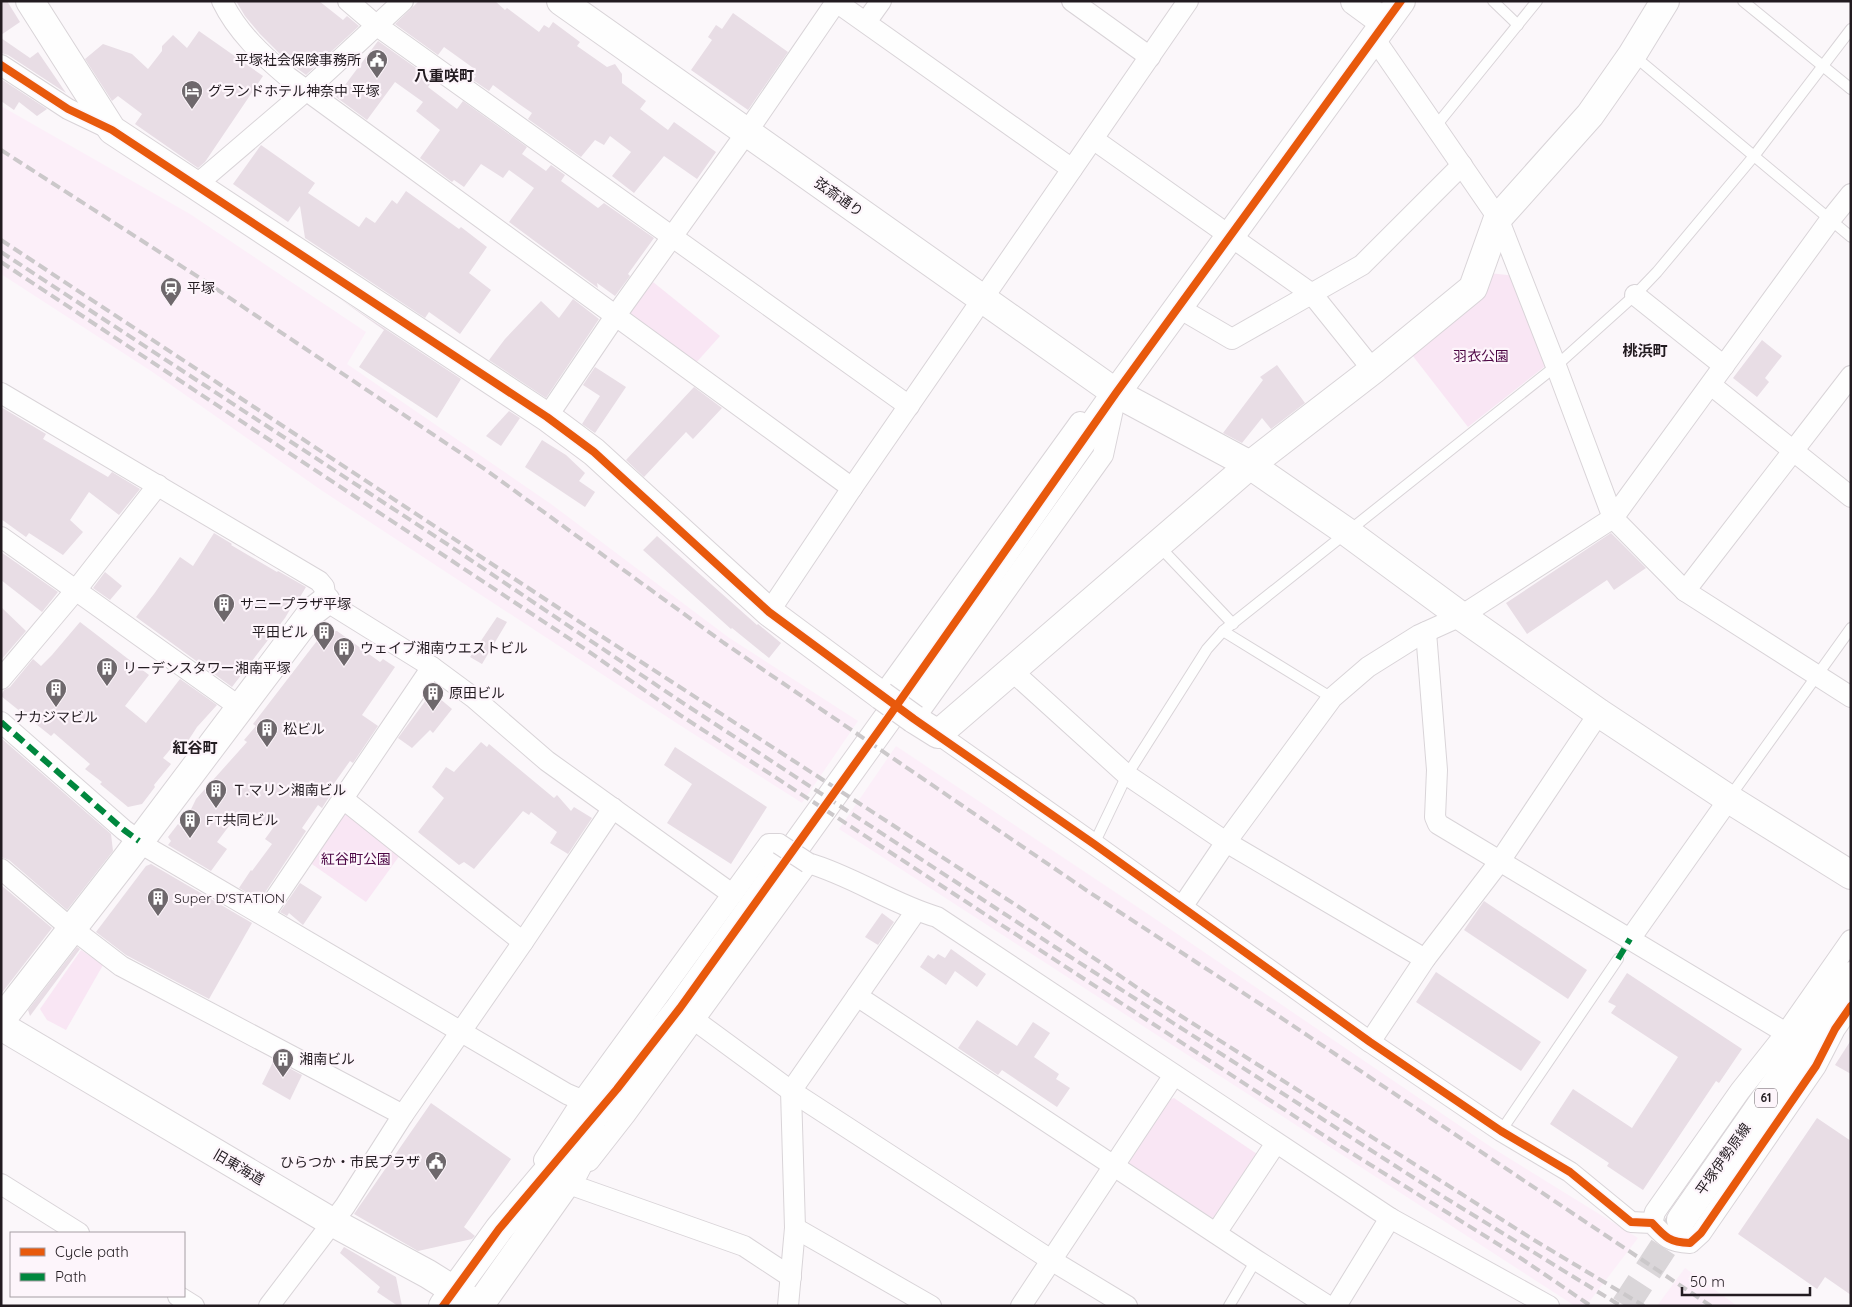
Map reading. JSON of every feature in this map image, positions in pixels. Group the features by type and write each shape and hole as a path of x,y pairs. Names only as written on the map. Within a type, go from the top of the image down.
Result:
{"street":[{"path":"30,1 112,130"},
{"path":"222,1 242,32 264,56 307,90 852,488"},
{"path":"348,1 376,25 909,406"},
{"path":"196,186 307,90 403,1"},
{"name":"弦斎通り","path":"562,1 1116,393 1250,465 1347,532 1461,616 1599,713 1729,799 1851,875"},
{"path":"866,22 881,1"},
{"path":"1072,1 1150,57"},
{"path":"769,612 852,488 1188,1"},
{"path":"1355,1 1380,30 1435,127 1498,218 1613,518 1685,591 1851,697"},
{"path":"498,1229 617,1089 691,992 890,715 1116,393 1401,1"},
{"path":"938,734 1250,465 1373,370 1473,288 1498,218 1590,116 1632,55 1665,1"},
{"path":"548,417 616,315 747,132 836,2 1072,169"},
{"path":"1,65 68,109 112,130 548,417 594,452 769,612 882,696 1094,844 1370,1042 1501,1131 1570,1172 1631,1222 1652,1223 1668,1239 1678,1242 1690,1243 1701,1234 1816,1066 1835,1029 1851,1006"},
{"path":"1093,139 1312,294 1373,370"},
{"path":"1179,308 1232,339 1362,265 1462,165"},
{"path":"1182,907 1226,842 1332,698 1368,667 1426,632 1461,616 1613,518 1830,220 1851,194"},
{"path":"1635,295 1724,366"},
{"path":"1685,591 1851,376"},
{"path":"1710,384 1851,497"},
{"path":"1,393 319,581 324,587 326,601 432,667 474,698 547,761 732,894"},
{"path":"882,696 1085,414 1116,393"},
{"path":"914,719 1103,455 1116,393"},
{"path":"1,679 76,590 158,485"},
{"path":"1,537 241,708"},
{"path":"1,1020 73,929 313,611 326,601"},
{"path":"1426,632 1437,770 1436,817 1438,824 1786,1033"},
{"path":"264,914 432,667"},
{"path":"1012,671 1127,775 1226,842 1426,960"},
{"path":"1370,1042 1426,960 1500,861 1599,713"},
{"path":"1,722 116,824 139,841 460,1032 582,1101 588,1102 617,1089"},
{"path":"342,798 523,942"},
{"path":"1630,939 1729,799"},
{"path":"269,1306 345,1206 403,1114 523,942 613,808"},
{"path":"449,1298 498,1229 582,1101 732,894 769,844 779,844 808,863 827,869 916,911 936,917 1390,1218 1550,1306"},
{"path":"570,1178 586,1166 625,1115 808,863"},
{"path":"1,870 121,966 403,1114"},
{"path":"788,1306 795,1228 791,1091 916,911"},
{"path":"1652,1223 1655,1212 1740,1091 1786,1033 1851,940"},
{"name":"平塚伊勢原線","path":"1681,1220 1851,976"},
{"path":"856,996 1328,1306"},
{"path":"693,1019 791,1091 1051,1260 1127,1306"},
{"name":"旧東海道","path":"1,1026 332,1222 428,1274 449,1298 479,1306"},
{"path":"1021,1306 1174,1075"},
{"path":"479,1306 570,1178 617,1089"},
{"path":"1216,1233 1276,1143"},
{"path":"570,1178 744,1246 791,1277"},
{"path":"1,1184 77,1232"},
{"path":"1336,1306 1390,1218"},
{"path":"795,1228 931,1306"},
{"path":"180,1297 194,1306"}],"lane":[{"path":"1493,1 1518,25"},
{"path":"1435,127 1537,1"},
{"path":"1743,1 1851,89"},
{"path":"1094,844 1127,775 1207,649 1223,631 1556,366 1635,295 1658,272 1754,156 1851,29"},
{"path":"1632,55 1851,237"},
{"path":"1158,545 1233,624"},
{"path":"1729,799 1851,628"},
{"path":"1223,631 1332,698"},
{"path":"1501,1131 1618,959"},
{"path":"1229,1306 1256,1260"}],"shaded area":[{"path":"1,106 190,214 366,332 347,364 551,504 728,637 858,721 802,803 321,490 151,371 1,274"},
{"path":"896,746 1148,914 1491,1147 1638,1238 1586,1306 1575,1306 839,829"},
{"path":"1685,1268 1737,1306 1657,1306"}],"green space":[{"name":"羽衣公園","path":"1489,273 1516,276 1549,363 1468,427 1409,351"},
{"path":"653,282 720,336 694,365 629,314"},
{"name":"紅谷町公園","path":"344,812 400,855 366,902 309,862"},
{"path":"81,950 103,965 66,1030 47,1020 40,1009"},
{"path":"1174,1098 1257,1154 1214,1219 1129,1164 1130,1158 1169,1100"}],"building":[{"path":"1,1 7,1 20,22 1,35"},
{"path":"236,1 319,1 343,20 347,16 359,26 306,75 286,60 260,34 245,16"},
{"path":"419,1 495,1 505,10 507,8 539,32 544,25 549,28 553,22 580,42 577,46 607,67 615,64 622,74 622,83 646,101 640,109 668,130 674,122 716,152 697,179 664,156 634,193 612,176 631,152 610,136 604,145 595,140 581,157 528,119 532,113 493,85 489,91 473,80 476,76 473,74 476,70 444,47 438,55 395,24"},
{"path":"733,13 788,52 748,110 691,70 712,40 708,37 716,25 722,29"},
{"path":"199,31 263,76 205,162 198,168 135,124 142,114 118,96 112,101 85,59 103,44 132,54 148,69 162,51 162,46 173,35 187,48"},
{"path":"1,38 30,58 38,52 66,93 8,55 1,53"},
{"path":"378,41 433,80 428,87 457,109 463,101 527,147 522,154 546,171 551,165 565,175 561,181 598,208 604,203 654,238 615,296 597,283 598,288 509,222 534,188 509,170 503,178 481,164 464,187 454,180 452,182 420,158 440,130 416,111 423,102 395,82 367,120 336,97"},
{"path":"1,79 47,109 37,116 19,102 14,110 1,101"},
{"path":"261,145 315,183 308,193 359,227 366,217 375,223 392,200 397,204 406,191 459,229 461,227 487,247 469,273 491,290 460,334 429,312 425,318 305,238 300,206 288,222 233,184"},
{"path":"340,299 461,379 437,418 359,367 384,330"},
{"path":"573,299 599,319 546,398 489,360 505,339 541,301 559,318"},
{"path":"1762,340 1782,356 1765,378 1769,382 1757,397 1733,378"},
{"path":"1277,365 1305,403 1271,429 1262,418 1242,443 1223,433 1263,380 1260,377"},
{"path":"595,367 626,387 595,433 582,424 600,396 583,385"},
{"path":"694,387 722,408 693,439 686,432 644,477 626,460"},
{"path":"1,407 46,434 43,439 108,477 112,472 140,489 119,515 89,492 70,520 83,532 63,555 29,533 26,537 1,519"},
{"path":"509,411 520,418 501,446 486,436"},
{"path":"542,440 566,455 585,473 579,481 595,492 585,507 525,467"},
{"name":"サニープラザ平塚","path":"214,533 277,572 306,587 297,602 295,601 285,618 232,687 136,617 180,557 193,566"},
{"path":"1611,533 1646,568 1614,590 1607,580 1527,634 1506,603"},
{"path":"657,536 757,625 781,643 769,658 731,629 643,550"},
{"path":"1,552 58,592 42,612 1,580"},
{"path":"105,572 122,586 110,600 93,588"},
{"path":"1,607 26,631 1,660"},
{"path":"497,617 507,622 482,664 470,657"},
{"path":"80,622 149,675 125,706 146,723 180,679 217,705 197,727 186,744 179,739 163,758 171,764 142,804 128,807 100,784 102,782 85,769 90,764 54,733 51,736 1,696 4,690 10,687 33,659 41,666"},
{"path":"337,631 380,662 383,659 395,667 362,715 378,726 353,763 350,761 328,792 331,794 322,808 318,805 302,828 306,831 262,897 255,897 239,888 272,844 265,839 273,828 241,810 217,842 227,849 211,871 168,845 171,841 168,837 178,824 182,828 196,799 247,742 244,740 256,726 253,724 323,633"},
{"name":"原田ビル","path":"432,692 452,709 433,733 430,730 412,748 398,738"},
{"path":"1,738 111,834 113,851 67,910 9,860 1,857"},
{"path":"481,742 487,747 489,744 554,798 557,795 571,811 574,807 592,818 568,854 550,843 557,832 531,812 529,815 523,811 474,869 464,862 459,865 418,832 444,798 432,787 446,767 454,772"},
{"path":"675,747 767,807 731,864 667,823 692,784 664,765"},
{"name":"Super D'STATION","path":"151,864 252,923 209,999 126,955 96,932 146,866"},
{"path":"300,883 322,897 303,925 289,913 287,916 280,912"},
{"path":"1,885 52,928 1,994"},
{"path":"1484,901 1587,970 1568,999 1464,930"},
{"path":"882,913 894,922 878,945 865,937"},
{"path":"77,947 80,949 30,1016 28,1010"},
{"path":"951,949 986,974 977,987 955,971 946,985 920,967 928,955 934,959 938,954 945,958"},
{"path":"1436,972 1541,1042 1521,1071 1416,1002"},
{"path":"1627,973 1742,1049 1719,1083 1716,1081 1643,1190 1607,1166 1609,1163 1550,1124 1573,1089 1632,1128 1678,1057 1611,1013 1616,1006 1608,1002"},
{"path":"977,1020 1017,1046 1033,1022 1050,1033 1034,1057 1059,1074 1056,1079 1070,1088 1057,1107 1002,1070 998,1075 958,1048"},
{"path":"1851,1040 1851,1074 1835,1065"},
{"name":"湘南ビル","path":"274,1060 302,1075 290,1100 262,1084"},
{"name":"ひらつか・市民プラザ","path":"431,1103 511,1159 464,1227 475,1236 472,1239 418,1251 354,1214"},
{"path":"1817,1118 1851,1141 1851,1295 1825,1277 1817,1289 1738,1234"},
{"path":"344,1247 396,1277 402,1306 398,1306 377,1292 380,1287 340,1253"}],"tunnel":[{"path":"1625,1306 1681,1220"}],"railway":[{"path":"1,150 203,280 486,470 724,643 1089,892 1277,1015 1711,1306"},
{"path":"1,240 595,632 1019,907 1148,995 1534,1240 1644,1306"},
{"path":"1,252 447,544 683,703 1055,947 1439,1194 1621,1306"},
{"path":"1,262 585,649 680,715 1337,1144 1522,1259 1591,1306"}],"marked path":[{"path":"1,722 139,841"},
{"path":"1618,959 1630,939"}],"cycle path":[{"path":"443,1306 499,1229 617,1089 680,1008 890,715 1116,393 1401,1"},
{"path":"1,65 68,109 112,130 547,417 594,452 769,612 914,719 1094,844 1370,1042 1501,1131 1570,1172 1631,1222 1652,1223 1668,1238 1683,1242 1690,1243 1701,1233 1816,1066 1835,1029 1851,1006"}],"place":[{"name":"平塚社会保険事務所","path":"377,79"},
{"name":"グランドホテル神奈中 平塚","path":"192,110"},
{"name":"平塚","path":"171,307"},
{"name":"サニープラザ平塚","path":"224,623"},
{"name":"平田ビル","path":"324,651"},
{"name":"ウェイブ湘南ウエストビル","path":"344,667"},
{"name":"リーデンスタワー湘南平塚","path":"107,687"},
{"name":"ナカジマビル","path":"56,708"},
{"name":"原田ビル","path":"433,712"},
{"name":"松ビル","path":"267,748"},
{"name":"Ｔ.マリン湘南ビル","path":"216,809"},
{"name":"FT共同ビル","path":"190,839"},
{"name":"Super D'STATION","path":"158,917"},
{"name":"湘南ビル","path":"283,1078"},
{"name":"ひらつか・市民プラザ","path":"436,1181"}],"district":[{"name":"八重咲町","path":"444,76"},
{"name":"桃浜町","path":"1645,351"},
{"name":"紅谷町","path":"195,748"}]}
